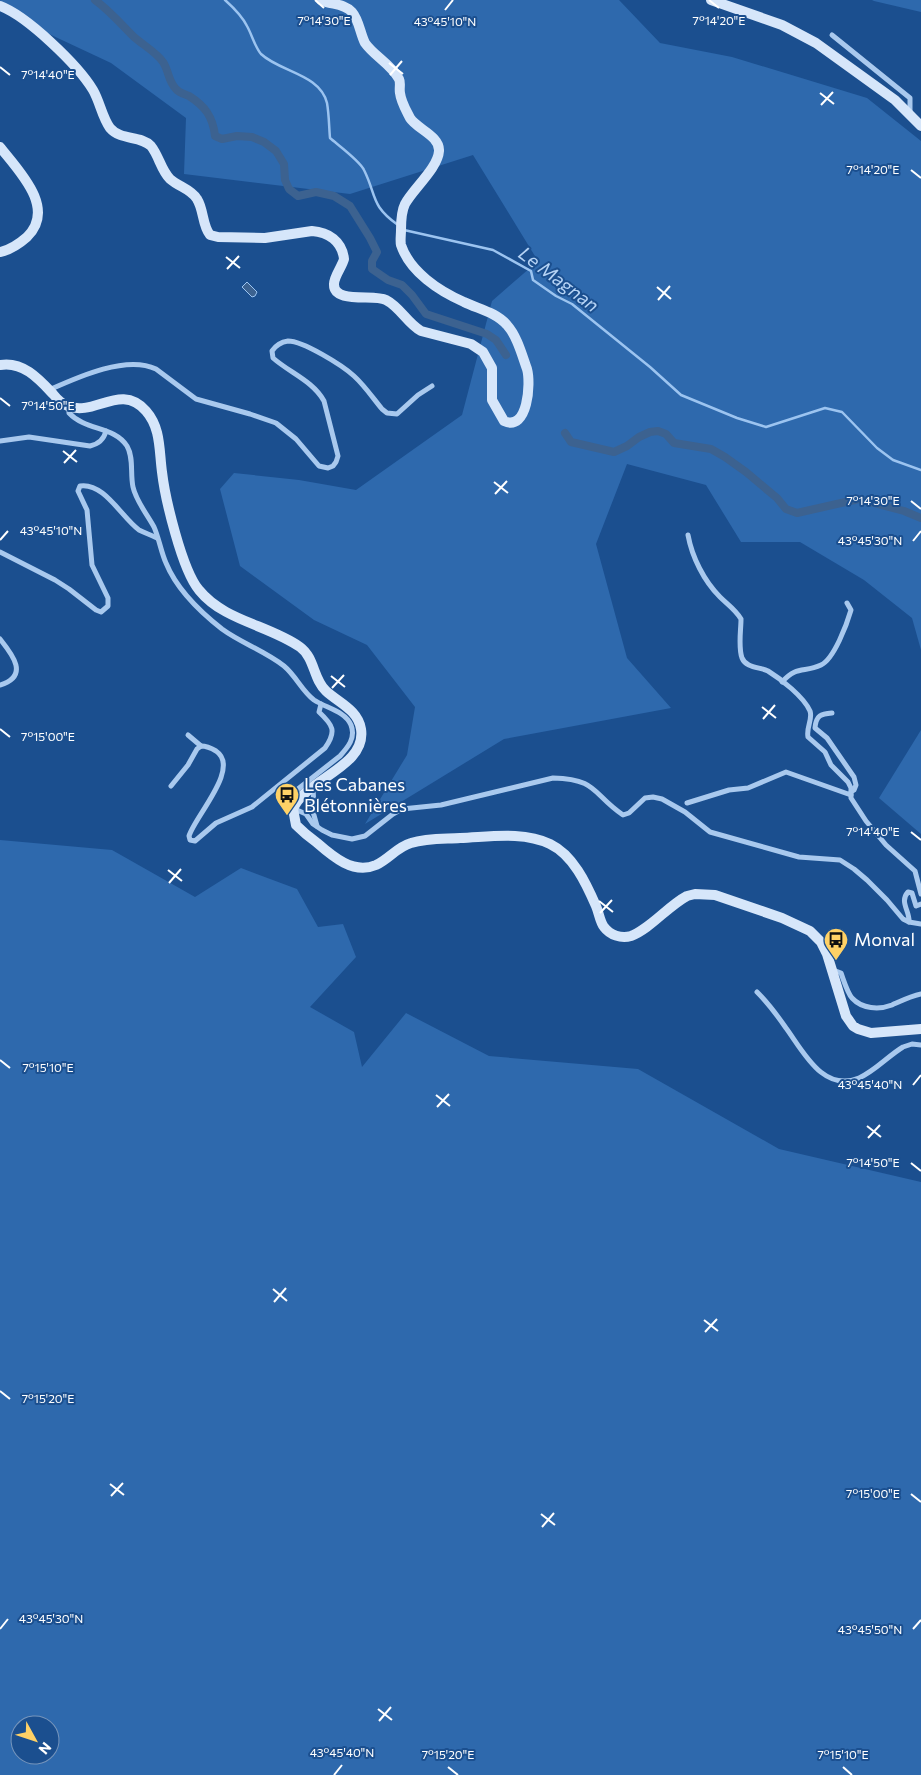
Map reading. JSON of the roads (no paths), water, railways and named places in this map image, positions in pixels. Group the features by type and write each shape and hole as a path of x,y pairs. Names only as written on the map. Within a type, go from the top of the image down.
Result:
{"street":[{"path":"0,6 18,16 47,40 78,71 93,90 104,116 113,131 120,136 144,141 149,144 166,174 196,197 210,235 265,238 312,231 331,237 340,246 344,258 334,282 336,290 340,294 350,297 378,297 387,300 414,328 471,344 483,352 492,368 492,400 504,421 508,423 515,422 521,417 529,396 529,375 514,336 506,324 494,314 446,293 425,278 408,260 400,244 404,206 435,162 439,152 435,139 411,120 403,104 400,93 400,81 393,70 367,45 361,35 354,13 347,7 321,0"},
{"path":"712,0 782,25 816,43 895,100 921,126"},
{"path":"832,35 910,98 910,116"},
{"path":"0,147 34,193 38,210 36,225 29,234 10,250 0,252"},
{"path":"49,390 97,371 127,365 149,365 156,368 196,399 276,423 296,438 317,464 323,468 328,468 333,466 338,456 324,401 320,393 313,386 273,358 272,351 279,343 286,341 298,344 340,365 355,377 382,409 391,414 401,412 418,395 432,386"},
{"path":"0,365 14,365 24,368 69,407 85,407 118,399 127,399 137,403 146,410 158,434 166,494 180,546 191,578 199,590 218,606 244,621 276,634 305,652 311,660 316,678 321,686 349,708 357,718 361,735 356,750 343,764 302,796 293,809 294,820 299,829 333,856 355,867 374,865 403,846 422,840 503,836 538,839 559,850 571,862 588,889 598,909 603,926 609,933 616,936 631,936 691,894 715,895 803,927 821,942 833,970 846,1016 853,1026 864,1032 871,1033 921,1029"},
{"path":"69,407 68,413 74,419 88,426 115,434 128,448 133,488 155,529 165,562 172,577 185,595 222,629 282,665 294,676 307,693 348,721 352,731 352,738 340,756 289,796 288,804 293,809 306,814 317,827 332,835 352,839 365,836 402,809 442,805 553,778 571,778 584,782 595,789 623,815 629,813 645,798 654,797 662,799 684,812 710,832 799,857 840,860 867,880 904,919 921,924"},
{"path":"0,440 29,437 90,446 99,443 106,430"},
{"path":"0,552 55,580 101,612 108,606 108,598 92,565 87,510 78,491 80,486 89,485 98,490 138,529 157,538"},
{"path":"688,535 690,549 704,576 718,595 739,614 741,619 741,655 743,661 749,665 766,670 806,704 811,713 807,729 808,737 825,752 831,765 848,782 851,794 866,822 886,845 915,871 921,894"},
{"path":"782,682 793,671 823,664 830,657 848,621 851,610 847,603"},
{"path":"0,639 13,656 16,665 12,678 0,685"},
{"path":"188,735 201,746 206,746 218,752 223,758 224,764 213,795 190,832 189,838 192,841 199,838 216,823 252,806 325,748 331,738 332,727 319,712 321,704"},
{"path":"832,714 822,714 819,716 816,728 827,738 854,777 856,785 851,794"},
{"path":"171,786 201,746"},
{"path":"687,802 729,790 748,788 786,772 851,794"},
{"path":"313,787 314,813"},
{"path":"302,796 310,801 317,827"},
{"path":"909,922 910,916 904,903 905,895 908,892 912,893 916,906 921,904"},
{"path":"833,970 841,973 850,996 865,1007 879,1008 889,1006 921,994"},
{"path":"757,992 778,1016 810,1063 820,1072 841,1082 856,1079 903,1047 912,1044 921,1045"}],"waterway":[{"path":"95,0 111,13 134,37 160,58 165,65 171,83 176,89 195,100 204,108 212,123 215,136 222,139 237,136 252,137 264,142 276,151 284,164 285,180 289,189 298,196 316,192 334,196 350,206 377,252 372,261 372,269 388,280 402,285 426,314 487,334 496,340 506,355"},
{"name":"Le Magnan","path":"225,0 243,19 261,54 278,65 308,79 323,93 327,103 330,138 362,166 378,206 398,225"},
{"name":"Le Magnan","path":"404,230 493,250 531,271 533,280 556,296 572,304 650,367 681,395 737,418 766,427 825,408 842,412 877,448 893,460 921,470"},
{"path":"565,433 571,442 614,452 627,446 639,437 658,431 666,434 674,443 711,449 746,472 777,498 786,509 797,513 859,499 904,511 921,518"}],"place":[{"name":"Les Cabanes Blétonnières","path":"287,816"},
{"name":"Monval","path":"836,961"}]}
